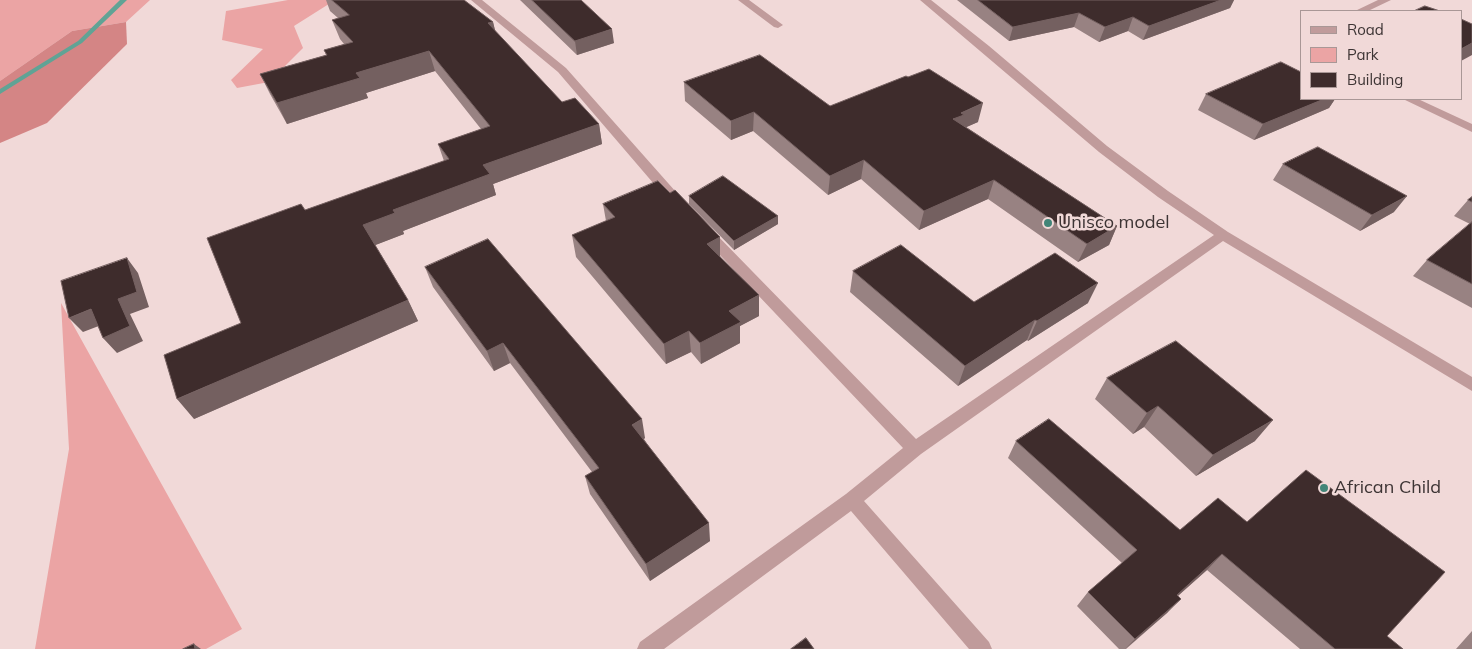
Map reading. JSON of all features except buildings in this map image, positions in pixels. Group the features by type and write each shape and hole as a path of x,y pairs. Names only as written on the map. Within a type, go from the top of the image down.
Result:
{"street":[{"path":"476,0 562,70 679,203"},
{"path":"743,0 778,25"},
{"path":"925,0 985,48 1103,149 1163,194 1224,235 1472,385"},
{"path":"1362,10 1386,0"},
{"path":"1411,100 1472,128"},
{"path":"699,224 914,449"},
{"path":"647,649 852,500 914,449 1224,235"},
{"path":"852,500 982,649"}],"green space":[{"path":"0,0 150,0 126,22 72,31 0,81"},
{"path":"288,0 338,0 294,26 303,48 269,82 237,88 231,80 263,49 222,40 226,11"},
{"path":"61,303 242,629 206,649 35,649 69,449"}],"shaded area":[{"path":"126,22 127,44 47,123 0,143 0,81 72,31"}],"waterway":[{"path":"0,92 80,42 124,0"}],"place":[{"name":"Unisco model","path":"1048,223"},
{"name":"African Child","path":"1324,488"}]}
